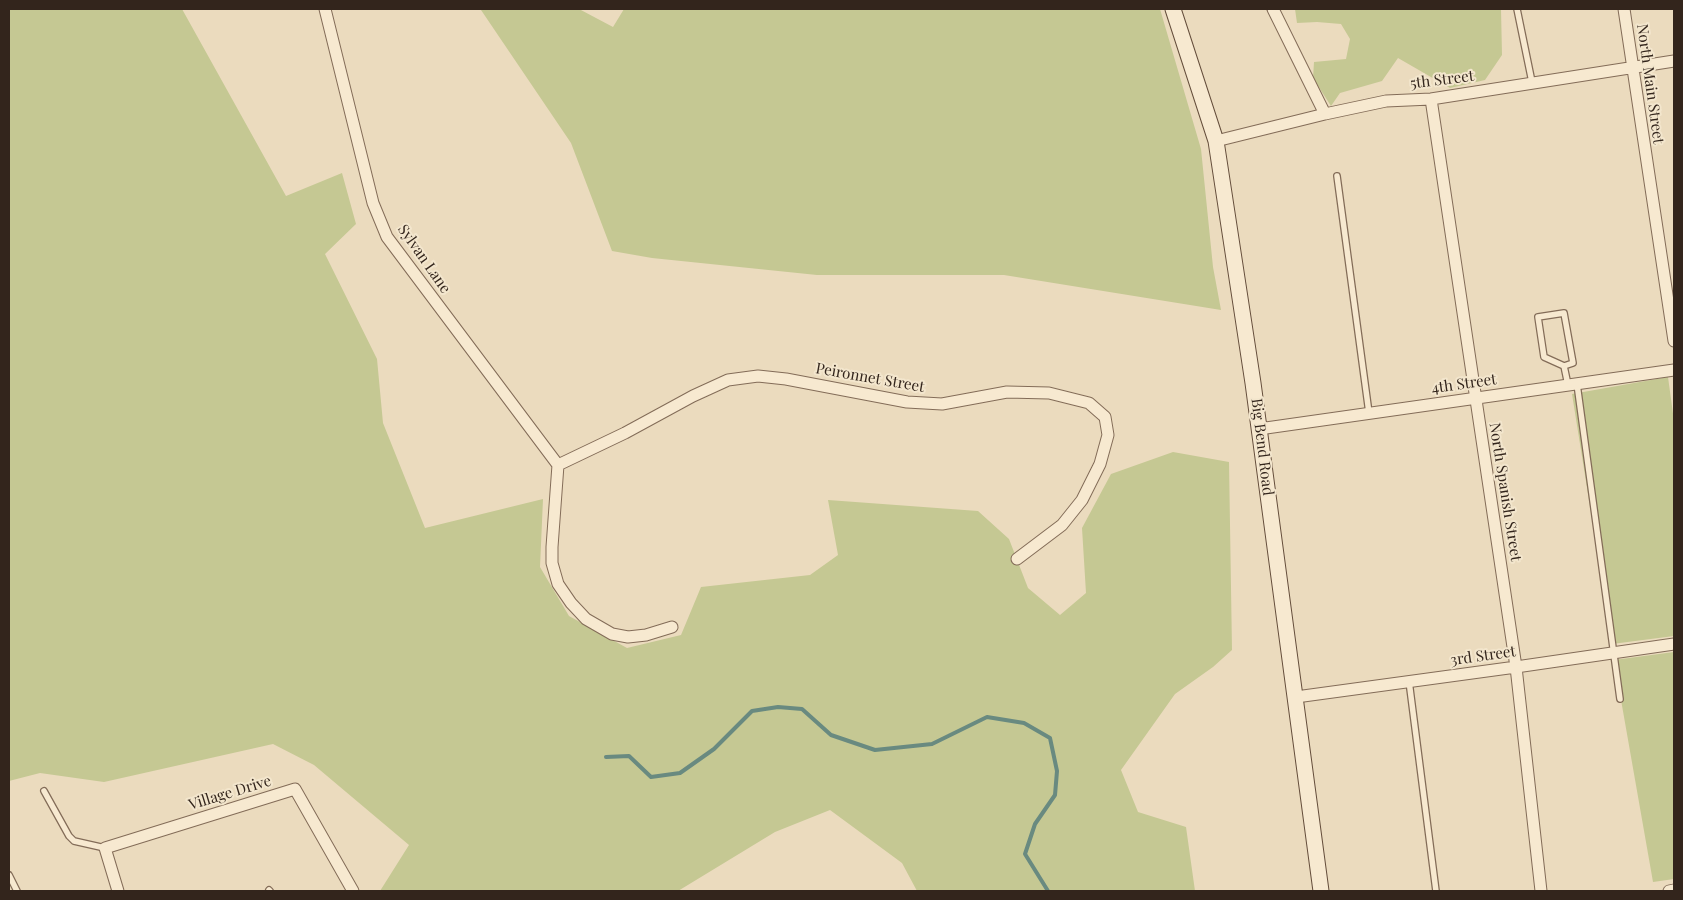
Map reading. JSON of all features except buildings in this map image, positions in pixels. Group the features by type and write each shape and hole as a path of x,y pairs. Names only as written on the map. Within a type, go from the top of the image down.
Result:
{"main road":[{"name":"Big Bend Road","path":"1173,9 1216,140 1254,383 1322,891"}],"street":[{"name":"Sylvan Lane","path":"325,9 373,203 387,237 558,465"},
{"path":"1273,9 1325,114"},
{"name":"North Main Street","path":"1624,9 1674,342"},
{"name":"5th Street","path":"1216,140 1386,101 1431,99 1674,61"},
{"name":"North Spanish Street","path":"1431,99 1516,667 1541,891"},
{"name":"4th Street","path":"1259,429 1674,370"},
{"name":"Peironnet Street","path":"558,465 728,380 758,376 786,378 906,402 942,404 1007,392 1024,392 1049,393 1089,402 1105,417 1108,435 1100,464 1082,500 1062,526 1017,559"},
{"path":"558,465 552,563 558,584 571,603 586,619 612,634 628,637 646,635 672,627"},
{"name":"3rd Street","path":"1296,697 1674,644"},
{"name":"Village Drive","path":"105,848 295,789 353,891"},
{"path":"105,848 117,891"},
{"path":"1669,891 1674,890"}],"lane":[{"path":"1517,9 1532,82"},
{"path":"1337,176 1369,413"},
{"path":"1564,366 1573,363 1564,313 1538,317 1544,358 1564,366 1572,384 1620,699"},
{"path":"1409,681 1436,891"},
{"path":"44,791 69,836 74,840 105,848"},
{"path":"9,875 17,891"}],"green space":[{"path":"9,9 182,9 286,196 342,173 356,224 325,254 377,359 383,423 425,528 543,499 540,567 569,616 627,648 681,635 701,587 810,575 838,555 828,500 978,511 1009,539 1028,588 1060,615 1086,593 1082,528 1111,474 1173,452 1229,462 1232,650 1213,667 1175,694 1121,770 1138,812 1186,827 1195,891 917,891 902,863 830,810 775,832 678,891 380,891 409,845 314,765 273,744 104,782 40,773 9,781"},
{"path":"478,9 579,9 613,27 624,9 1160,9 1201,149 1213,267 1221,310 1004,275 817,275 652,258 612,251 571,143 481,10"},
{"path":"1295,9 1501,9 1502,55 1485,80 1450,88 1398,58 1382,81 1340,93 1331,106 1313,78 1314,62 1346,59 1350,39 1341,24 1297,23"},
{"path":"1668,377 1674,421 1674,636 1612,644 1572,394"},
{"path":"1674,652 1674,879 1653,882 1614,660"}],"waterway":[{"path":"606,757 629,756 651,777 680,773 714,749 752,711 778,707 802,709 831,735 875,750 932,744 987,717 1024,723 1050,738 1057,771 1055,795 1035,824 1025,854 1048,891"}]}
